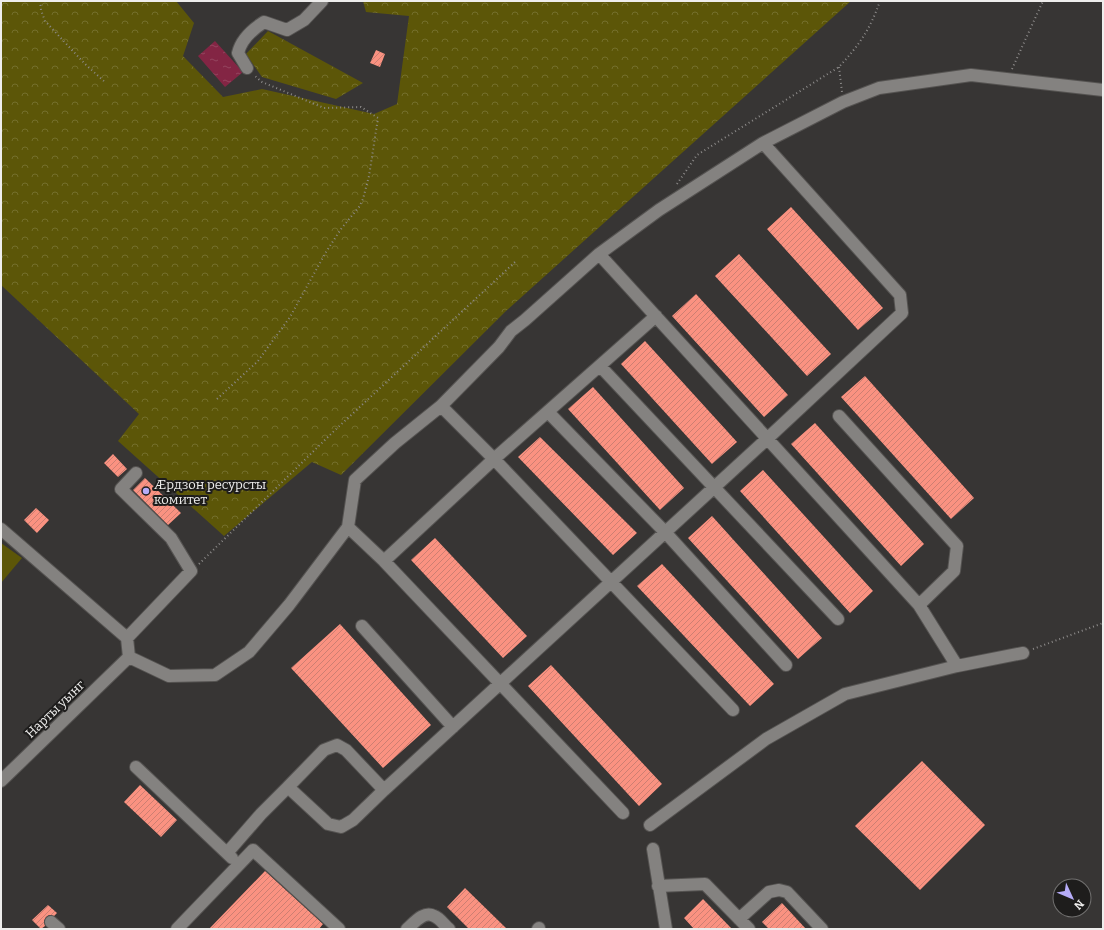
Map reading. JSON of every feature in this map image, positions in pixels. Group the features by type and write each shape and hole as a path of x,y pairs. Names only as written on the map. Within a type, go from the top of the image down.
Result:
{"street":[{"path":"247,68 238,53 239,46 257,26 264,22 287,30 304,20 322,1"},
{"path":"1,529 126,638 129,657 169,676 215,675 249,652 289,605 348,527 355,480 395,443 441,406 499,347 511,331 599,254 660,210 763,143 843,102 879,88 971,75 1103,90"},
{"path":"288,788 328,824 341,827 353,820 902,313 900,295 763,143"},
{"path":"599,254 919,605 957,666"},
{"path":"384,561 494,459 656,316"},
{"path":"600,366 838,619"},
{"path":"441,406 612,581 733,710"},
{"path":"548,412 665,532 786,665"},
{"path":"840,416 957,546 954,571 919,605"},
{"path":"126,638 191,571 171,538 121,489 136,473"},
{"path":"348,527 384,561 502,683 623,813"},
{"path":"362,626 453,727"},
{"path":"650,825 766,739 845,694 957,666 1022,653"},
{"name":"Нарты уынг","path":"1,781 129,657"},
{"path":"226,853 261,814 324,750 337,745 346,750 384,790"},
{"path":"136,767 239,864"},
{"path":"653,849 666,929"},
{"path":"177,929 253,850 339,929"},
{"path":"658,886 705,884 749,929"},
{"path":"739,919 769,892 779,890 787,892 822,929"},
{"path":"407,929 420,917 427,914 434,915 449,929"}],"path":[{"path":"40,1 41,10 45,21 85,64 106,83"},
{"path":"676,186 697,154 839,67 856,50 873,21 880,1"},
{"path":"1008,79 1043,1"},
{"path":"839,67 843,102"},
{"path":"217,399 258,361 290,317 326,252 341,229 359,207 363,199 369,176 378,118 361,107 324,108 262,82 247,68"},
{"path":"191,571 333,432 515,262"},
{"path":"1022,653 1103,623"}],"green space":[{"path":"1,1 176,1 194,23 183,56 223,97 262,89 374,114 397,104 409,16 366,12 363,1 851,1 506,311 341,475 312,462 224,536 118,441 139,414 1,285"},
{"path":"268,31 363,83 336,99 262,77 246,54"},
{"path":"1,543 22,558 1,583"}],"water":[{"path":"215,41 243,72 225,87 198,56"}],"building":[{"path":"376,50 385,54 380,67 370,63"},
{"path":"791,207 883,308 858,330 767,229"},
{"path":"739,254 831,354 807,376 715,276"},
{"path":"696,294 788,395 764,417 672,316"},
{"path":"645,341 737,442 712,464 621,364"},
{"path":"865,376 974,498 951,519 841,397"},
{"path":"593,387 684,488 660,510 568,409"},
{"path":"815,423 924,544 901,566 791,444"},
{"path":"540,437 637,533 613,555 518,457"},
{"path":"113,454 127,469 118,477 104,463"},
{"path":"763,470 873,591 850,613 740,491"},
{"path":"145,478 181,513 168,525 133,490"},
{"path":"36,508 49,520 37,533 24,520"},
{"path":"712,516 822,638 798,659 688,538"},
{"path":"435,538 527,636 503,658 411,560"},
{"path":"662,564 774,684 750,706 637,586"},
{"path":"340,624 431,725 383,768 291,668"},
{"path":"551,665 662,784 639,806 528,686"},
{"path":"922,761 985,825 920,890 855,826"},
{"path":"140,785 177,820 161,837 124,802"},
{"path":"265,871 323,924 319,929 209,929"},
{"path":"465,888 507,929 469,929 447,907"},
{"path":"703,899 732,929 694,929 684,918"},
{"path":"782,903 806,929 769,929 762,922"},
{"path":"48,905 57,913 54,916 49,915 46,917 44,921 45,926 41,929 32,920"}],"place":[{"name":"Æрдзон ресурсты комитет","path":"146,491"}]}
